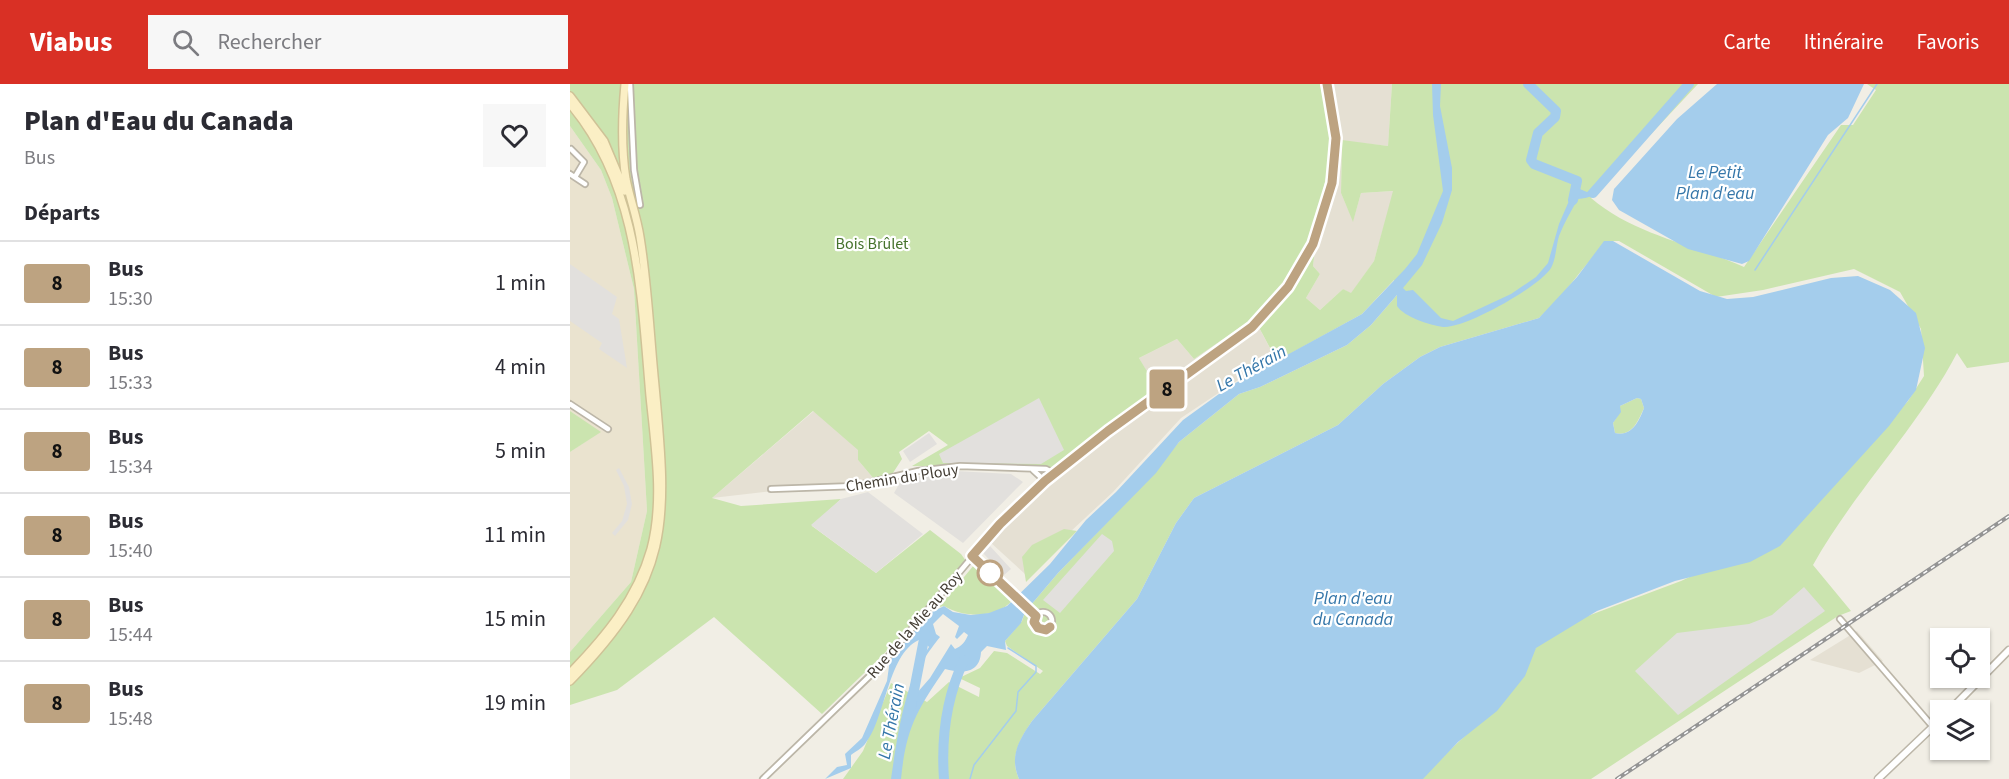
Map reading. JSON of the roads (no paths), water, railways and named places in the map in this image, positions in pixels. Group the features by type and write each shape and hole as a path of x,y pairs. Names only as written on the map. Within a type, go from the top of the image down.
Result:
{"main road":[{"path":"570,681 608,641 630,610 652,563 660,532 663,495 661,455 643,269 639,231 624,162 622,123 626,86"},
{"path":"570,96 600,134 615,165 632,214 643,269"},
{"path":"570,104 605,156 632,239 642,311 658,492 653,538 640,580 606,634 570,673"}],"street":[{"name":"Rue de la Mie au Roy","path":"763,779 881,665 1000,524 1045,481 1252,327 1288,287 1313,244 1332,183 1336,138 1327,84"},
{"path":"626,86 634,170 640,205"},
{"path":"570,149 584,162 575,177"},
{"path":"570,174 585,184"},
{"path":"570,404 608,429"},
{"name":"Chemin du Plouy","path":"771,489 855,486 918,471 953,467 1046,469 1054,473"},
{"path":"1033,470 1045,481"},
{"path":"972,556 1036,616"},
{"path":"1840,619 1930,724"},
{"path":"1960,700 2009,650"},
{"path":"1878,779 1930,730"}],"water":[{"path":"1432,84 1441,84 1440,106 1452,168 1452,190 1442,223 1422,265 1403,288 1406,291 1413,290 1441,318 1453,321 1511,294 1536,277 1548,263 1559,224 1575,187 1587,192 1601,181 1604,184 1590,197 1578,199 1559,236 1553,264 1544,276 1501,305 1453,326 1438,326 1411,317 1397,306 1397,295 1371,325 1347,345 1260,387 1239,394 1179,442 1156,473 1058,573 1025,612 1021,623 1005,641 1006,650 987,646 981,652 980,659 974,668 964,671 945,669 914,720 906,746 901,779 891,779 899,728 908,692 929,647 922,639 911,645 902,656 872,733 864,745 851,755 851,768 825,779 837,767 847,765 845,754 862,738 887,681 890,659 928,614 944,606 953,612 971,615 989,613 1007,606 1050,564 1086,520 1116,492 1183,420 1230,386 1362,314 1405,269 1417,254 1443,191 1433,115","holes":["943,614 959,626 955,637 957,639 964,632 968,635 966,640 955,649 951,644 930,678 916,694 916,678 926,656 940,637 936,634 933,624"]},
{"name":"Le Petit Plan d'eau","path":"1717,84 1864,84 1848,118 1828,135 1749,261 1742,264 1688,249 1619,210 1612,200 1614,189 1677,119"},
{"name":"Plan d'eau du Canada","path":"1604,241 1613,241 1700,291 1727,299 1753,297 1831,278 1858,276 1890,290 1916,313 1925,348 1916,390 1889,426 1780,546 1750,562 1675,581 1597,611 1536,648 1525,676 1497,711 1458,742 1423,779 1019,779 1015,756 1027,728 1137,599 1176,523 1194,498 1338,425 1383,384 1420,357 1440,347 1539,318 1577,277","holes":["1637,398 1641,399 1644,408 1634,427 1626,433 1615,433 1613,423 1621,412 1620,406"]}],"waterway":[{"path":"1528,84 1556,111 1555,117 1538,133 1531,160 1534,164 1577,181 1573,200"},
{"path":"1593,193 1689,84"},
{"path":"1755,270 1877,84"},
{"name":"Le Thérain","path":"911,706 925,634"},
{"path":"970,779 974,765 1016,711 1018,692 1036,672 1036,666 1008,648"},
{"name":"Le Thérain","path":"944,779 943,748 946,718 953,689 964,660"}],"railway":[{"path":"1617,779 2009,516"}],"park label":[{"name":"Bois Brûlet","path":"872,243"}]}
